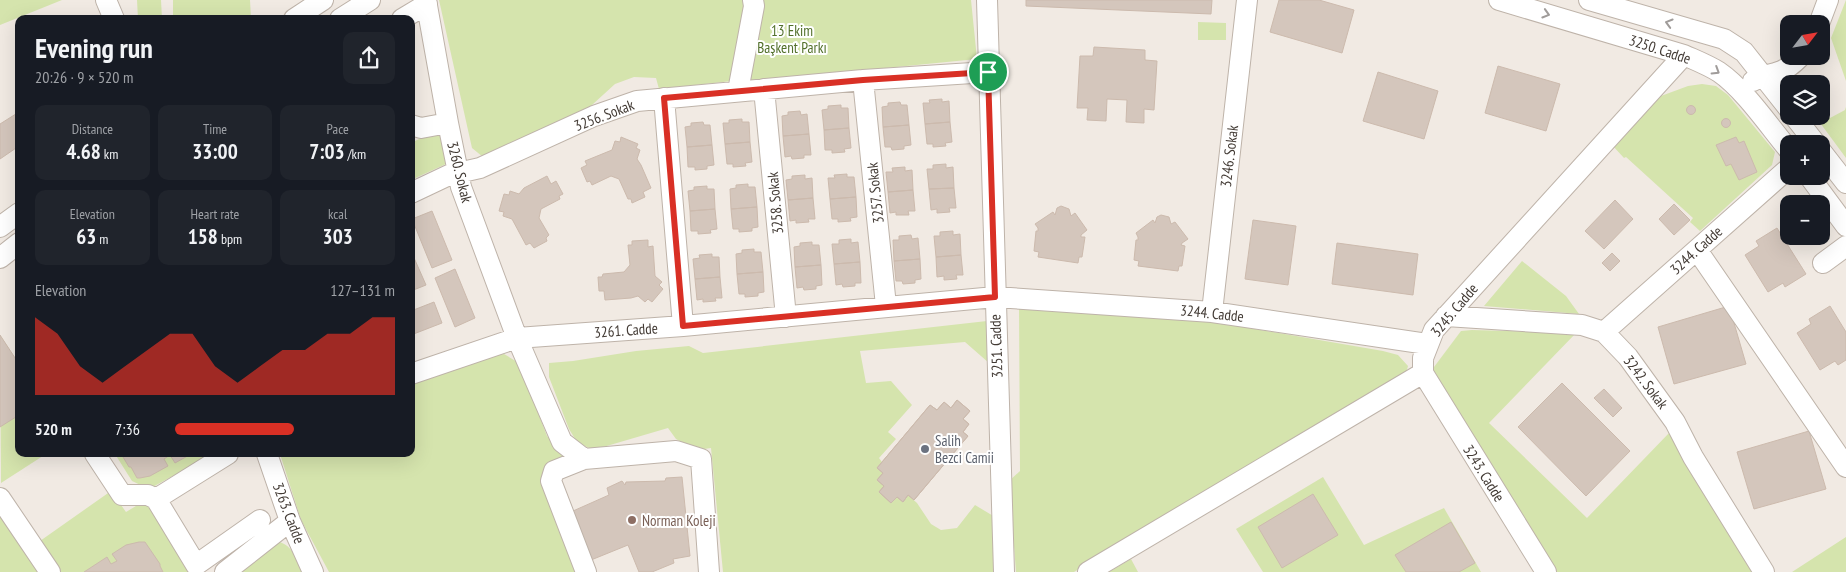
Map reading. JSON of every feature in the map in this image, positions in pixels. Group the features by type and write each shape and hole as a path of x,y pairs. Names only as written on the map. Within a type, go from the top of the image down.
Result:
{"street":[{"path":"106,0 112,15"},
{"path":"300,15 323,0"},
{"path":"346,15 370,0"},
{"path":"738,91 754,6 753,0"},
{"name":"3251. Cadde","path":"987,0 1004,572"},
{"name":"3246. Sokak","path":"1212,312 1247,0"},
{"name":"3250. Cadde","path":"1499,0 1684,56 1720,73 1739,91 1780,139"},
{"name":"3250. Cadde","path":"1589,0 1724,39 1744,52 1780,98"},
{"path":"1822,15 1828,0"},
{"path":"408,15 427,2"},
{"name":"3260. Sokak","path":"427,2 461,187 517,338 562,442 584,459"},
{"name":"3245. Cadde","path":"1423,373 1423,358 1434,330 1684,56"},
{"path":"1739,91 1762,75 1779,72 1791,65"},
{"name":"3256. Sokak","path":"415,191 449,174 480,168 616,108 637,101 863,80 988,72"},
{"name":"3257. Sokak","path":"863,80 886,306"},
{"name":"3258. Sokak","path":"764,89 786,317"},
{"path":"664,98 683,326"},
{"path":"415,126 421,128 448,123"},
{"path":"1801,125 1809,135"},
{"path":"1830,163 1846,183"},
{"name":"3244. Cadde","path":"1604,332 1780,176"},
{"path":"1816,185 1846,226"},
{"path":"0,227 15,216"},
{"path":"0,258 15,246"},
{"path":"1823,263 1846,246"},
{"path":"1697,250 1846,467"},
{"name":"3244. Cadde","path":"995,297 1212,312 1427,344"},
{"name":"3261. Cadde","path":"415,373 517,338 683,326 995,297"},
{"name":"3242. Sokak","path":"1446,316 1582,324 1604,332 1628,356 1675,422 1692,457 1764,572"},
{"path":"1088,572 1423,373"},
{"name":"3243. Cadde","path":"1423,373 1546,572"},
{"path":"586,572 551,481 554,471 584,459 676,451 700,459 709,572"},
{"path":"97,457 122,495 148,495 156,498 196,566 260,520"},
{"path":"156,498 223,457"},
{"name":"3263. Cadde","path":"268,457 290,521 313,572"},
{"path":"0,498 50,572"},
{"path":"225,572 290,521"}],"green space":[{"path":"0,0 62,0 25,15 15,15 15,19 0,25"},
{"path":"137,0 161,0 162,15 138,15"},
{"path":"173,0 250,0 251,15 173,15"},
{"path":"439,0 749,0 732,81 659,89 656,78 634,77 615,84 581,115 483,157 472,148"},
{"name":"13 Ekim Başkent Parkı","path":"758,0 971,0 977,59 745,82"},
{"path":"1846,0 1846,81 1831,38"},
{"path":"1198,22 1226,23 1226,40 1198,40"},
{"path":"1702,84 1716,86 1728,95 1775,152 1772,165 1700,231 1690,222 1693,218 1626,157 1624,158 1612,145 1661,96 1688,86"},
{"path":"1846,107 1846,158 1822,125 1830,125 1830,118 1845,110"},
{"path":"439,129 446,164 415,178 415,141"},
{"path":"1522,261 1566,296 1579,314 1484,306"},
{"path":"1019,305 1203,320 1383,351 1398,355 1408,366 1405,377 1074,572 1016,572 1009,481 1020,471"},
{"path":"987,321 989,363 965,342 860,351 866,383 891,381 912,405 888,432 896,439 879,458 882,462 877,468 883,473 877,480 884,486 879,492 891,503 897,497 903,502 908,495 917,503 931,524 941,530 957,528 975,505 995,517 994,572 723,572 711,448 697,450 676,439 668,428 593,450 577,442 569,429 549,377 549,363 636,351 689,346 703,353"},
{"path":"1461,331 1576,333 1489,423 1587,518 1670,432 1755,572 1557,572 1433,378 1431,371"},
{"path":"0,335 15,358 15,457 41,457 1,483"},
{"path":"504,354 519,363 547,436 570,461 552,465 582,572 329,572 301,520 281,457 415,457 415,379 466,360"},
{"path":"117,457 208,457 149,489 132,481"},
{"path":"1323,477 1364,545 1444,508 1481,572 1263,572 1236,529"},
{"path":"111,491 126,512 146,500 194,572 61,572 40,541"},
{"path":"0,508 39,572 0,572"},
{"path":"1846,537 1846,572 1792,572"},
{"path":"275,541 290,548 302,572 236,572"},
{"path":"1131,559 1138,572 1109,572"}],"building":[{"path":"1026,0 1212,0 1211,14 1026,6"},
{"path":"1279,0 1319,0 1354,10 1342,53 1270,32"},
{"path":"1094,47 1145,50 1145,60 1157,61 1154,110 1144,109 1144,123 1126,122 1127,100 1107,99 1106,121 1087,120 1088,108 1077,108 1080,56 1093,56"},
{"path":"1498,66 1560,84 1546,131 1485,113"},
{"path":"1378,72 1438,91 1424,139 1363,121"},
{"path":"942,99 942,102 949,101 950,122 925,124 923,103 930,103 929,100"},
{"path":"900,102 901,105 907,105 909,125 883,127 882,107 888,106 888,103"},
{"path":"841,105 841,108 848,108 849,128 824,130 822,110 828,109 828,106"},
{"path":"1691,105 1696,110 1691,115 1686,110"},
{"path":"800,111 801,115 807,114 809,134 783,136 782,116 788,115 788,112"},
{"path":"15,115 15,149 0,159 0,124"},
{"path":"1726,118 1731,123 1726,128 1721,123"},
{"path":"742,119 742,122 749,122 750,142 725,144 723,123 729,123 729,120"},
{"path":"703,122 704,125 710,125 712,145 687,147 685,127 691,126 691,123"},
{"path":"950,122 952,142 945,143 946,146 933,147 933,144 927,144 925,124"},
{"path":"909,125 911,145 904,146 904,149 892,150 891,147 885,147 883,127"},
{"path":"849,128 851,148 844,149 845,152 832,153 832,150 825,150 824,130"},
{"path":"809,134 811,155 792,159 791,156 785,157 783,136"},
{"path":"621,137 638,144 636,148 640,150 637,159 651,188 643,192 645,197 632,203 631,199 628,199 619,179 611,176 592,185 590,181 587,182 581,168 587,165 585,161 612,150 615,141 620,142"},
{"path":"1736,137 1739,143 1744,141 1757,172 1739,180 1731,164 1726,166 1716,145"},
{"path":"750,142 752,162 745,163 746,166 733,167 733,164 727,164 725,144"},
{"path":"712,145 714,165 707,166 707,169 695,170 695,167 688,167 687,147"},
{"path":"946,164 946,168 953,167 954,188 929,189 927,169 933,169 933,165"},
{"path":"905,167 905,171 912,170 913,190 888,192 886,172 893,172 892,168"},
{"path":"847,174 847,177 854,177 856,197 830,199 828,178 835,178 834,175"},
{"path":"805,175 805,179 812,178 813,198 788,200 786,180 792,179 792,176"},
{"path":"547,176 551,184 556,181 563,194 559,196 560,199 541,209 539,218 549,235 546,238 547,241 534,248 530,243 526,245 512,219 503,216 504,212 499,211 504,194 509,195 510,191 519,194 524,188"},
{"path":"748,184 748,187 755,187 757,207 731,209 730,189 736,188 736,185"},
{"path":"707,186 707,189 714,189 715,209 690,211 688,191 694,190 694,187"},
{"path":"954,188 956,208 949,208 950,212 937,213 937,209 931,210 929,189"},
{"path":"913,190 915,211 908,211 909,215 896,215 896,212 890,213 888,192"},
{"path":"856,197 857,217 850,218 851,221 838,222 838,219 832,219 830,199"},
{"path":"813,198 815,219 808,219 809,222 796,223 796,220 790,221 788,200"},
{"path":"1615,200 1633,219 1604,249 1585,231"},
{"path":"1674,204 1690,220 1674,235 1659,219"},
{"path":"1061,206 1069,209 1071,216 1075,213 1087,230 1081,235 1081,237 1085,237 1082,257 1079,257 1078,263 1038,257 1039,252 1034,251 1036,231 1038,231 1035,224 1053,212 1055,215 1057,208"},
{"path":"757,207 758,227 752,228 752,231 739,232 739,229 733,229 731,209"},
{"path":"715,209 717,229 710,230 711,233 698,234 698,231 691,231 690,211"},
{"path":"432,211 452,260 432,268 415,226 415,218"},
{"path":"1161,215 1169,217 1171,224 1175,222 1188,239 1181,245 1185,246 1182,266 1179,266 1178,271 1138,266 1139,261 1134,260 1136,240 1138,240 1136,233 1153,220 1155,223 1157,217"},
{"path":"1253,220 1296,226 1288,285 1245,279"},
{"path":"1777,228 1780,233 1780,245 1788,245 1806,274 1785,287 1783,283 1768,292 1745,255 1759,246 1756,241"},
{"path":"953,231 953,235 960,234 961,255 936,257 934,236 940,236 940,232"},
{"path":"911,235 912,239 918,238 920,259 894,261 893,240 899,240 899,236"},
{"path":"851,239 851,243 858,242 860,262 834,264 832,244 839,244 839,240"},
{"path":"648,240 648,247 653,246 655,276 662,282 659,285 663,289 652,302 648,299 645,302 638,296 605,300 604,291 599,291 598,277 602,277 603,274 624,272 630,265 628,245 632,245 632,241"},
{"path":"812,242 812,245 819,245 821,265 795,267 794,247 800,246 800,243"},
{"path":"1337,243 1418,254 1413,295 1332,284"},
{"path":"754,249 754,252 761,252 763,272 737,274 736,254 742,253 742,250"},
{"path":"1612,253 1620,261 1610,271 1602,263"},
{"path":"712,254 712,257 719,257 720,277 695,279 693,259 700,258 699,255"},
{"path":"961,255 963,275 956,275 957,279 944,280 944,276 937,277 936,257"},
{"path":"920,259 921,279 915,280 915,283 903,284 902,281 896,281 894,261"},
{"path":"415,260 426,285 415,289"},
{"path":"860,262 861,283 855,283 855,286 843,287 842,284 836,285 834,264"},
{"path":"821,265 822,285 816,286 816,289 804,290 803,287 797,288 795,267"},
{"path":"455,269 475,318 455,327 435,278"},
{"path":"763,272 764,292 758,293 758,296 745,297 745,294 739,294 737,274"},
{"path":"720,277 722,298 715,298 716,301 703,302 703,299 697,300 695,279"},
{"path":"434,302 442,323 415,333 415,309"},
{"path":"1729,306 1746,364 1674,384 1658,327"},
{"path":"1830,306 1846,332 1846,360 1838,365 1835,361 1820,370 1797,333 1811,324 1809,319"},
{"path":"0,335 15,358 15,418 0,427"},
{"path":"1562,383 1630,451 1586,496 1518,427"},
{"path":"1604,389 1622,408 1613,417 1594,398"},
{"name":"Salih Bezci Camii","path":"957,400 970,411 963,419 969,424 963,432 968,436 914,500 908,495 903,502 897,497 891,503 879,492 884,486 877,480 883,473 877,468 930,405 937,410 944,402 951,408"},
{"name":"Salih Bezci Camii","path":"957,400 970,411 963,419 969,424 963,432 968,436 914,500 908,495 903,502 897,497 891,503 879,492 884,486 877,480 883,473 877,468 930,405 937,410 944,402 951,408"},
{"path":"1809,431 1826,489 1754,509 1737,452"},
{"path":"123,457 167,457 164,459 168,466 150,476 137,478 131,467 129,467"},
{"path":"171,457 186,457 175,463"},
{"name":"Norman Koleji","path":"682,477 690,556 673,559 674,563 652,572 639,572 628,545 591,560 573,511 609,495 607,488 622,481 625,485 626,482 665,481 666,478"},
{"path":"1313,494 1338,535 1282,568 1258,527"},
{"path":"1451,522 1475,563 1459,572 1406,572 1395,555"},
{"path":"145,542 160,564 163,572 84,572 107,557 111,564 117,561 112,554 126,545"}],"place":[{"name":"Salih Bezci Camii","path":"925,449"},
{"name":"Norman Koleji","path":"632,520"}],"route":[{"path":"988,72 995,297 683,326 664,98 863,80 988,72"}]}
